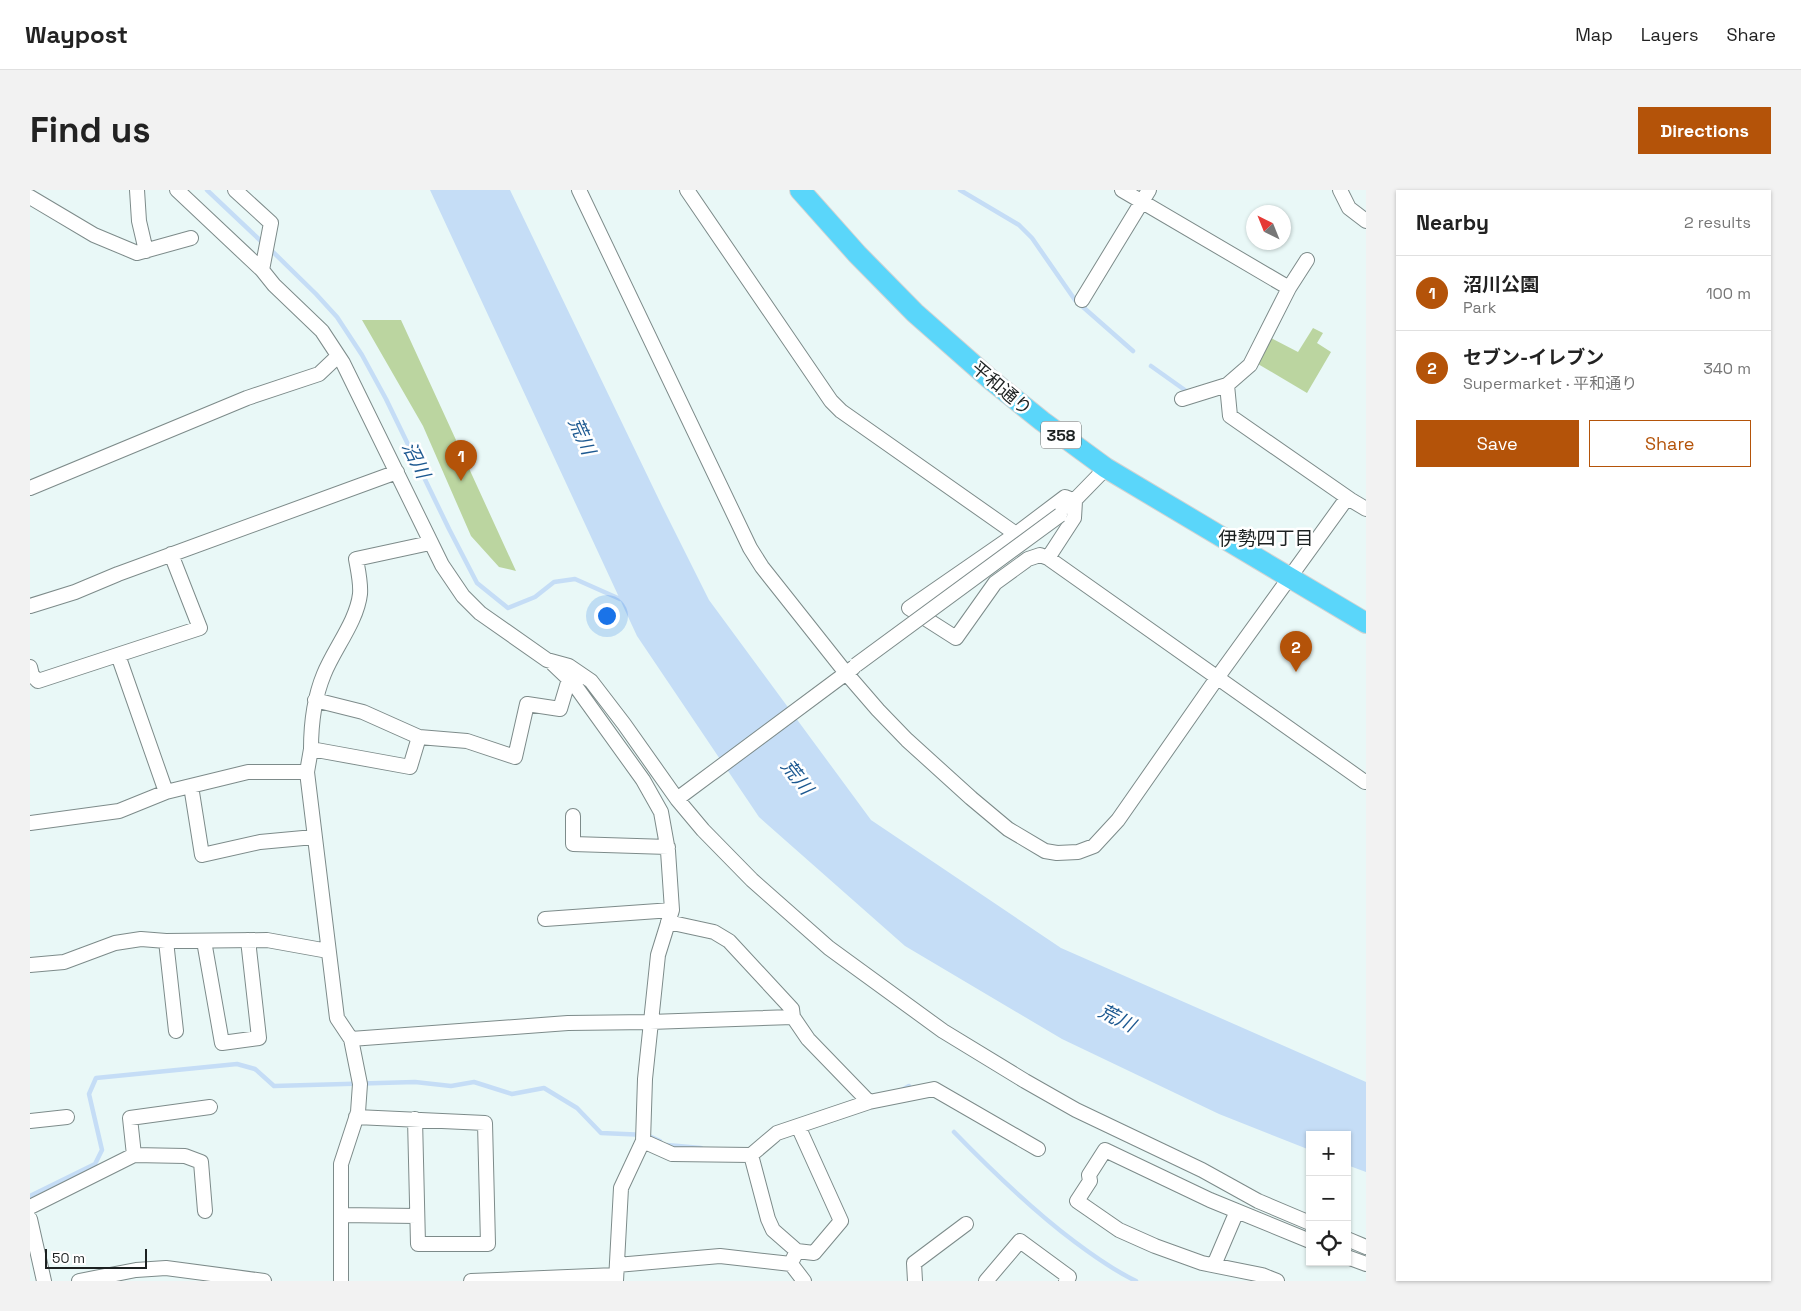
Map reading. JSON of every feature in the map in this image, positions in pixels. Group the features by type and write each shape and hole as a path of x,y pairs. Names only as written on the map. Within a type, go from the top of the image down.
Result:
{"highway":[{"name":"平和通り","path":"800,190 857,254 922,319 991,380 1106,468 1366,623"}],"street":[{"path":"137,190 139,221 146,251"},
{"path":"177,190 262,270 274,286 322,331 338,356 397,472 430,543 463,596 480,613 547,660 569,679 643,780 661,812 668,847 670,916 658,955 644,1079 643,1140 621,1188 616,1274"},
{"path":"235,190 271,223 262,270"},
{"path":"580,190 750,548 762,567 878,710 907,740 1008,829 1045,851 1057,853 1078,852 1094,846 1106,834 1123,813 1217,678 1347,498"},
{"path":"687,190 831,401 840,411 1016,534"},
{"path":"1122,190 1145,196 1289,288"},
{"path":"1340,190 1349,208 1366,221"},
{"path":"1082,300 1145,196"},
{"path":"30,197 94,236 137,253 190,238"},
{"path":"1182,399 1227,385 1250,365 1289,288 1307,260"},
{"path":"30,488 247,398 319,374 338,356"},
{"path":"1227,385 1230,416 1347,498 1366,509"},
{"path":"682,795 1060,515 1106,468"},
{"path":"30,606 75,592 171,554 397,472"},
{"path":"1075,501 1065,497 1016,534 909,608 956,638 995,583 1028,559 1040,555 1048,558 1366,781"},
{"path":"1048,558 1074,518 1075,501"},
{"path":"341,1281 341,1164 356,1117 359,1079 351,1040 337,1018 307,772 311,749 311,725 315,700 324,673 354,614 360,593 356,559 430,543"},
{"path":"30,668 32,675 38,681 200,628 171,554"},
{"path":"118,655 166,792"},
{"path":"547,660 569,666 591,681 682,795 702,830 752,880 829,948 943,1031 1076,1110 1202,1170 1258,1202 1306,1221"},
{"path":"315,700 363,712 419,737 467,741 515,757 526,704 560,708 569,679"},
{"path":"311,749 410,767 419,737"},
{"path":"30,823 119,811 166,792 248,772 307,772"},
{"path":"191,786 202,855 260,842 314,837"},
{"path":"573,816 573,844 668,847"},
{"path":"546,919 670,916 714,932 728,941 792,1009 793,1017 808,1039 866,1099"},
{"path":"30,965 64,962 114,943 141,939 166,941 267,940 328,951"},
{"path":"204,941 222,1042 259,1038 248,940"},
{"path":"166,941 176,1031"},
{"path":"351,1040 568,1022 650,1022 793,1017"},
{"path":"643,1140 672,1154 751,1155 777,1133 866,1099 934,1089 1038,1149"},
{"path":"134,1155 130,1118 210,1107"},
{"path":"30,1121 67,1117"},
{"path":"356,1117 415,1119 485,1122 488,1244 418,1244 415,1119"},
{"path":"751,1155 765,1210 773,1230 797,1251 814,1253 841,1221 798,1126"},
{"path":"1277,1281 1262,1275 1202,1263 1155,1246 1119,1230 1077,1201 1090,1181 1089,1175 1105,1150 1210,1200 1306,1239"},
{"path":"30,1207 134,1155 185,1156 201,1162 206,1211"},
{"path":"1214,1265 1237,1211"},
{"path":"341,1215 417,1216"},
{"path":"30,1219 44,1281"},
{"path":"915,1281 914,1263 966,1224"},
{"path":"986,1281 1020,1241 1069,1277 1066,1281"},
{"path":"1351,1241 1366,1247"},
{"path":"791,1264 797,1251"},
{"path":"471,1281 616,1274 720,1256 791,1264 804,1281"},
{"path":"1351,1258 1366,1264"},
{"path":"79,1281 136,1270 166,1268 223,1279 264,1281"}],"green space":[{"path":"362,320 401,320 516,571 499,567 471,536 423,426"},
{"path":"1313,328 1323,333 1317,343 1331,352 1307,393 1258,364 1271,338 1298,352"}],"water":[{"name":"荒川","path":"430,190 510,190 709,600 871,820 1061,948 1366,1082 1366,1172 1351,1166 1351,1131 1306,1131 1306,1148 1219,1114 1062,1039 905,946 759,817 637,636"}],"waterway":[{"name":"沼川","path":"207,190 264,244"},
{"path":"960,190 1019,225 1032,238 1075,300 1133,351"},
{"name":"沼川","path":"270,249 337,317 362,355 386,399 477,583 508,608 535,597 554,582 575,579 620,599 625,599"},
{"path":"1151,366 1189,393"},
{"path":"30,1196 95,1164 102,1150 89,1094 96,1078 237,1064 255,1069 274,1086 415,1082 451,1086 474,1082 512,1094 544,1088 577,1108 601,1133 647,1135 660,1141"},
{"path":"902,1090 909,1086"},
{"path":"954,1132 1012,1189 1082,1248 1136,1281"},
{"path":"667,1145 701,1148"}],"place":[{"name":"沼川公園","path":"461,481"},
{"name":"セブン-イレブン","path":"1296,672"}],"district":[{"name":"伊勢四丁目","path":"1266,538"}]}
